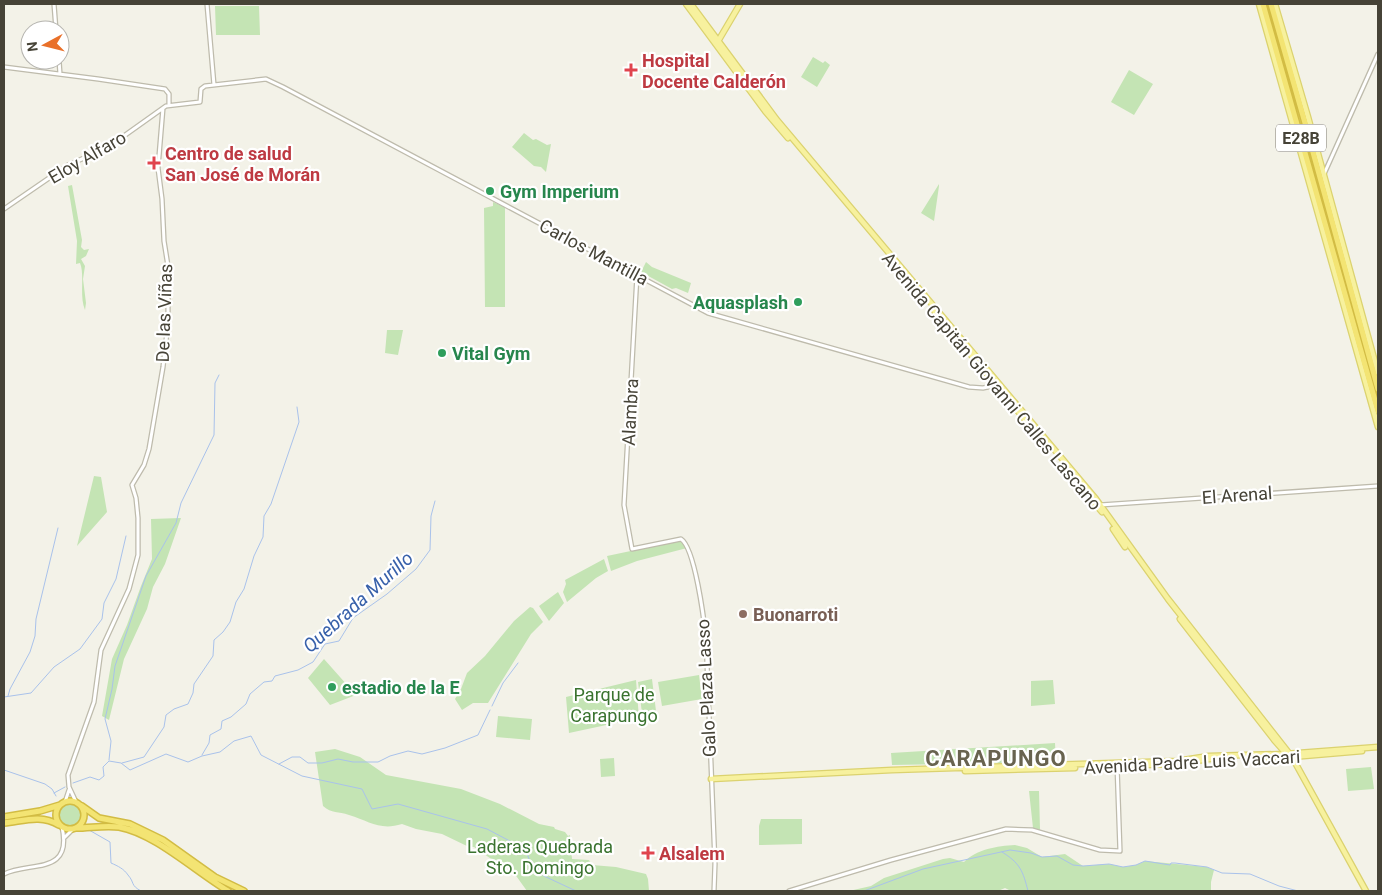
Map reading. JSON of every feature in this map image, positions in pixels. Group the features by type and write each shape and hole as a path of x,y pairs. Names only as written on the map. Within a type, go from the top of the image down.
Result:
{"highway":[{"name":"E28B","path":"1261,4 1337,273 1376,385"},
{"name":"E28B","path":"1271,4 1332,215 1372,365 1378,412"},
{"path":"1337,273 1346,271"},
{"path":"1372,365 1378,371"},
{"path":"4,817 40,811 62,803 76,802 99,818 130,824 163,840 214,877 244,891"},
{"path":"61,826 56,813 62,803"},
{"path":"75,829 80,826 84,818 82,806"},
{"path":"4,823 41,818 75,829 116,826 156,842 228,891"}],"main road":[{"name":"Avenida Capitán Giovanni Calles Lascano","path":"686,4 777,120 1098,505 1290,757 1366,891"},
{"name":"Avenida Capitán Giovanni Calles Lascano","path":"691,4 717,43"},
{"path":"717,43 740,4"},
{"path":"1275,4 1324,176 1332,215 1378,371"},
{"path":"1337,273 1378,427"},
{"name":"Avenida Capitán Giovanni Calles Lascano","path":"1098,505 1133,557 1278,745 1290,757"},
{"path":"1273,754 1277,750 1278,745"},
{"name":"Avenida Padre Luis Vaccari","path":"1117,764 1178,764 1209,759 1290,757 1378,748"},
{"name":"Avenida Padre Luis Vaccari","path":"711,779 887,771 892,773 986,771 1177,761 1209,756 1273,754 1290,757"}],"street":[{"path":"54,4 55,20"},
{"path":"207,4 214,85"},
{"path":"1324,176 1378,54"},
{"path":"4,67 163,89 169,94 169,105"},
{"path":"60,70 60,74"},
{"name":"Carlos Mantilla","path":"169,105 194,104 201,101 201,89 204,86 269,80 708,313 969,387 983,388 998,384"},
{"name":"Eloy Alfaro","path":"4,209 68,165 107,148 169,105"},
{"name":"De las Viñas","path":"69,787 69,771 94,702 101,650 129,589 138,555 138,518 135,491 132,485 144,465 149,449 163,367 168,323 168,266 158,168 163,108"},
{"name":"Alambra","path":"632,549 624,505 637,275"},
{"name":"El Arenal","path":"1098,505 1378,486"},
{"name":"Galo Plaza Lasso","path":"632,549 682,539 689,548 704,622 715,864 714,891"},
{"path":"789,891 891,860 1006,829 1032,830 1100,850 1120,851 1117,764"},
{"path":"69,787 76,802"},
{"path":"62,803 68,795 69,787"},
{"path":"4,874 44,865 57,858 61,850 63,838 61,826"},
{"path":"63,838 75,829"}],"green space":[{"path":"215,6 259,6 260,35 216,35"},
{"path":"813,57 830,65 817,87 801,77"},
{"path":"1129,70 1153,84 1134,115 1111,102"},
{"path":"524,133 533,140 536,139 547,145 551,144 546,172 541,167 534,166 512,147"},
{"path":"939,184 939,186 934,221 921,213"},
{"path":"72,185 82,240 81,247 84,250 89,249 86,256 81,259 85,266 83,279 85,310 82,298 82,273 80,263 76,264 77,241 68,186"},
{"path":"493,202 505,207 505,307 485,307 484,208 493,206"},
{"path":"646,262 652,267 691,283 688,293 676,288 672,289 641,272"},
{"path":"387,330 403,330 398,355 385,353"},
{"path":"94,476 101,477 107,512 77,546"},
{"path":"181,518 165,564 153,587 147,609 124,659 109,720 102,716 112,659 152,559 151,519"},
{"path":"678,541 682,542 687,548 637,561 611,571 607,556"},
{"path":"604,559 608,571 596,578 567,602 563,592 566,584 565,580"},
{"path":"558,592 564,603 549,621 539,606"},
{"path":"530,607 533,608 543,622 531,634 488,703 473,703 462,710 455,699 467,673 485,656 514,621"},
{"name":"estadio de la E","path":"324,659 356,695 330,705 308,678"},
{"path":"699,675 702,699 662,706 658,682"},
{"path":"652,679 656,711 642,713 638,682"},
{"name":"Parque de Carapungo","path":"636,680 639,718 569,733 566,697"},
{"path":"1053,680 1055,704 1031,706 1031,681"},
{"path":"498,716 532,719 530,740 496,737"},
{"path":"1055,743 1056,762 892,765 891,753"},
{"name":"Laderas Quebrada Sto. Domingo","path":"335,749 360,757 386,775 461,789 500,804 539,824 554,827 565,832 568,836 570,835 572,859 589,860 592,865 616,867 646,874 649,891 527,891 509,866 497,863 474,847 469,847 442,834 402,824 381,826 329,810 323,806 315,752"},
{"path":"614,758 615,776 601,777 600,759"},
{"path":"1371,767 1374,789 1348,791 1346,769"},
{"path":"1029,791 1039,791 1040,830 1033,828"},
{"path":"70,802 79,806 83,815 79,824 70,828 61,824 57,815 61,806"},
{"path":"761,819 802,819 802,844 759,845"},
{"path":"1015,845 1027,848 1042,857 1065,854 1083,866 1109,864 1123,867 1145,861 1207,867 1214,870 1211,891 1011,891 1005,888 998,891 849,891 871,886 884,878 943,859 950,858 964,862 981,851 994,847"}],"waterway":[{"path":"109,760 111,741 105,719 115,666 146,576 176,523 181,503 214,435 215,383 219,375"},
{"path":"122,763 144,757 164,727 166,715 174,709 188,704 193,693 194,684 213,656 214,640 230,622 236,602 244,589 254,556 263,537 264,516 271,504 299,422 297,407"},
{"name":"Quebrada Murillo","path":"202,755 209,743 210,735 221,729 222,721 231,717 246,704 250,694 264,682 272,681 275,676 298,670 313,662 325,644 339,641 353,618 387,594 416,569 430,550 431,516 435,501"},
{"path":"8,696 30,652 35,636 36,619 58,528"},
{"path":"4,697 31,693 54,667 80,649 102,619 104,603 116,579 126,536"},
{"path":"492,706 503,683 518,663"},
{"path":"279,764 292,757 300,757 308,763 322,763 338,759 353,762 378,762 390,756 408,751 422,754 445,748 478,735 490,710"},
{"path":"73,783 90,777 99,780 104,776 103,767 109,761 121,763 130,770 166,754 188,762 202,756 220,752 234,741 251,736 261,755 302,776 362,789 372,809 398,804 487,829 525,849 532,866 544,876 576,891"},
{"path":"4,770 45,784 52,789 56,796"},
{"path":"54,793 65,787"},
{"path":"89,830 110,842 111,863 125,871 134,885 141,891"},
{"path":"864,891 923,869 1010,850 1031,853 1042,857 1057,856 1073,865 1083,866 1109,864 1123,867 1145,861 1170,865 1175,863 1207,867 1222,873 1250,874 1279,886 1298,891"},
{"path":"1002,852 1020,868 1028,891"}],"place":[{"name":"Hospital Docente Calderón","path":"631,70"},
{"name":"Centro de salud San José de Morán","path":"154,163"},
{"name":"Gym Imperium","path":"490,191"},
{"name":"Aquasplash","path":"798,302"},
{"name":"Vital Gym","path":"442,353"},
{"name":"Buonarroti","path":"743,614"},
{"name":"estadio de la E","path":"332,687"},
{"name":"Alsalem","path":"648,853"}],"district":[{"name":"CARAPUNGO","path":"996,758"}]}
